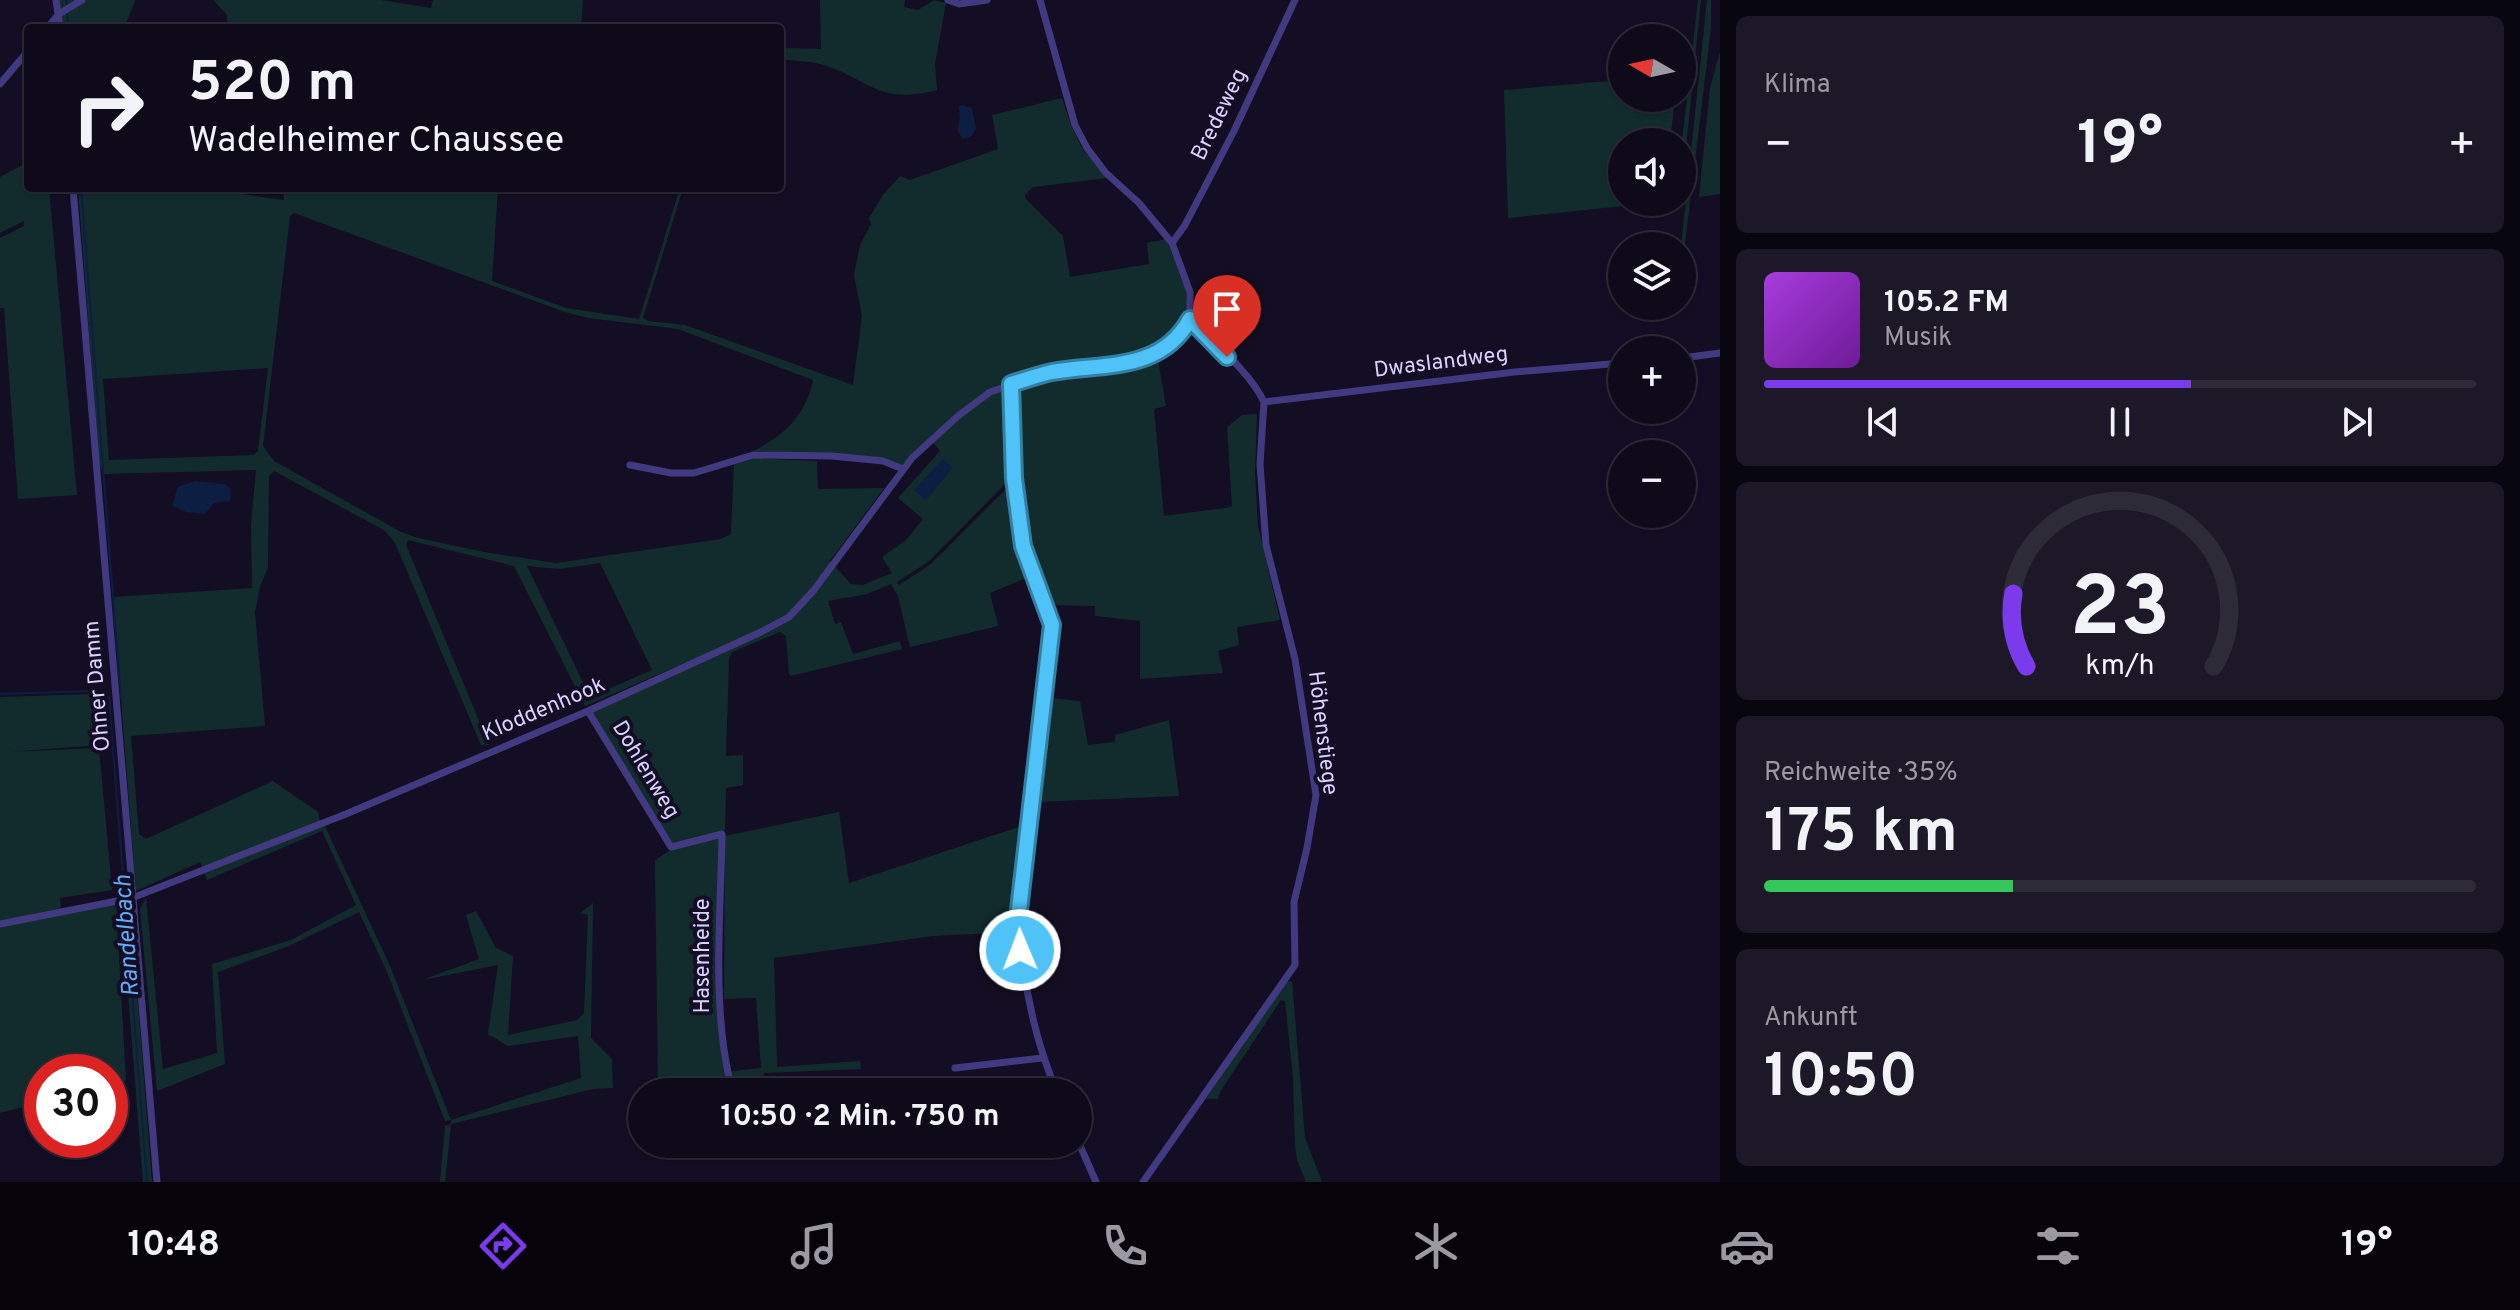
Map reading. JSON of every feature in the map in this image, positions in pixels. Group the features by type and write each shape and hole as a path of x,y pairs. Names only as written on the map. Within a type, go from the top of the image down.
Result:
{"street":[{"path":"56,0 60,24"},
{"path":"50,24 59,14 82,0"},
{"path":"948,0 959,4 987,0"},
{"path":"1040,0 1075,125 1087,148 1106,173 1139,203 1172,243 1190,292 1190,319 1245,376 1264,402"},
{"name":"Bredeweg","path":"1172,243 1185,225 1234,131 1295,0"},
{"path":"0,84 24,56"},
{"name":"Ohner Damm","path":"73,192 128,899 157,1182"},
{"name":"Kloddenhook","path":"0,924 128,899 346,814 588,711 789,617 814,590 903,469 958,416 990,392 1051,372 1124,364 1152,355 1175,341 1190,319"},
{"path":"1696,356 1720,353"},
{"name":"Dwaslandweg","path":"1264,402 1608,364"},
{"path":"1011,384 1014,478 1023,546 1052,625 1019,910 1020,950 1042,1058 1051,1078"},
{"name":"Höhenstiege","path":"1143,1182 1295,965 1294,902 1316,795 1295,659 1266,545 1260,464 1264,402"},
{"path":"630,465 671,473 694,473 735,459 768,455 883,461 903,469"},
{"name":"Dohlenweg","path":"588,711 671,847 722,834"},
{"name":"Hasenheide","path":"722,834 721,1017 729,1077"},
{"path":"955,1068 1042,1058"},
{"path":"1085,1158 1096,1182"}],"green space":[{"path":"58,0 135,1 126,24 61,24"},
{"path":"213,0 381,0 431,8 433,0 583,0 581,24 227,24 227,15"},
{"path":"820,0 905,0 904,7 918,10 934,0 946,3 935,64 937,90 901,95 888,93 824,65 784,59 784,48 821,49"},
{"path":"1698,0 1701,0 1696,49 1696,24"},
{"path":"1707,0 1711,0 1711,29 1696,153 1696,128 1693,128"},
{"path":"1720,52 1720,194 1699,197 1710,88"},
{"path":"1608,81 1608,112 1673,112 1672,128 1608,128 1608,208 1508,218 1504,90"},
{"path":"1062,98 1083,150 1108,178 1033,187 1025,198 1063,236 1070,277 1149,264 1147,243 1166,239 1186,290 1188,318 1174,339 1151,353 1127,360 1157,355 1166,406 1154,409 1164,516 1232,507 1227,427 1242,415 1257,414 1255,473 1258,526 1280,620 1237,627 1239,645 1218,651 1223,673 1140,679 1140,621 1095,616 1095,606 1051,605 1026,547 1012,477 928,562 897,582 899,585 931,564 1012,483 1021,547 1029,577 990,593 998,626 910,647 898,596 891,584 867,594 828,601 835,624 841,622 853,654 900,641 902,649 791,676 786,636 780,632 732,652 729,659 726,756 743,755 743,785 726,788 725,830 671,843 591,712 717,649 585,706 514,566 408,540 406,545 489,745 481,745 395,543 384,530 274,471 269,476 268,567 255,612 265,726 131,736 139,834 146,839 273,781 318,812 321,825 324,824 390,966 451,1120 445,1121 387,972 359,912 289,946 218,972 225,1064 157,1091 140,909 146,898 163,1069 217,1053 212,964 291,940 356,905 322,831 207,880 200,862 136,891 113,597 252,588 251,524 256,470 103,474 99,462 78,192 227,192 284,200 283,192 498,192 492,281 566,308 639,319 679,192 682,192 643,318 685,325 853,385 862,316 854,275 860,245 871,224 869,218 883,195 900,176 910,180 998,149 992,115","holes":["294,213 565,312 588,318 678,329 813,380 805,404 792,423 753,451 853,455 901,466 988,390 1050,370 1122,361 1052,374 991,394 960,417 933,443 940,451 898,498 923,519 906,540 882,557 892,573 863,585 851,584 830,561 884,488 818,489 817,461 753,458 734,462 731,534 721,539 556,563 484,552 401,532 274,461 263,446 290,216","268,368 258,451 254,455 109,460 103,379","600,563 652,670 590,697 527,566 559,569"]},
{"path":"1685,112 1690,112 1688,128 1684,128"},
{"path":"24,164 24,192 49,192 77,495 18,499 4,308 0,308 0,238 24,226 24,221 0,233 0,177"},
{"path":"1684,216 1688,216 1686,232 1682,232"},
{"path":"96,694 101,745 7,752 99,748 112,890 60,898 61,908 0,922 0,697"},
{"path":"1051,698 1080,701 1088,745 1115,742 1115,735 1169,720 1179,796 1036,802"},
{"path":"839,812 849,883 1025,825 1016,932 933,936 774,958 777,1067 860,1061 861,1069 764,1073 764,1078 658,1078 655,860 672,849 719,838 720,1034 725,1072 761,1068 756,998 724,999 725,836"},
{"path":"121,903 130,904 152,1182 143,1182"},
{"path":"593,903 591,1038 612,1059 613,1088 593,1089 451,1124 451,1120 581,1078 578,1036 508,1046 488,1034 498,965 422,980 479,959 466,915 476,911 496,948 513,956 508,1035 577,1020 584,1013 588,915 580,913"},
{"path":"116,904 125,1054 24,1054 24,1107 0,1113 0,926"},
{"path":"1292,981 1305,1138 1322,1182 1306,1182 1297,1160 1285,1001 1281,1000 1218,1099 1206,1099 1286,982"},
{"path":"451,1124 445,1182 440,1182 445,1126"}],"water":[{"path":"959,107 972,108 976,128 972,136 963,139 957,130"},
{"path":"943,459 952,467 951,470 926,500 914,490"},
{"path":"195,481 225,484 231,489 230,501 214,503 205,514 186,512 172,506 178,487"}],"waterway":[{"path":"66,0 67,7"},
{"path":"67,13 68,24"},
{"path":"81,192 121,697"},
{"name":"Randelbach","path":"0,694 94,691"},
{"name":"Randelbach","path":"104,693 109,697 147,1182"}],"route":[{"path":"1020,950 1019,910 1052,625 1023,546 1014,478 1011,384 1051,372 1124,364 1152,355 1175,341 1190,319 1227,357"}]}
